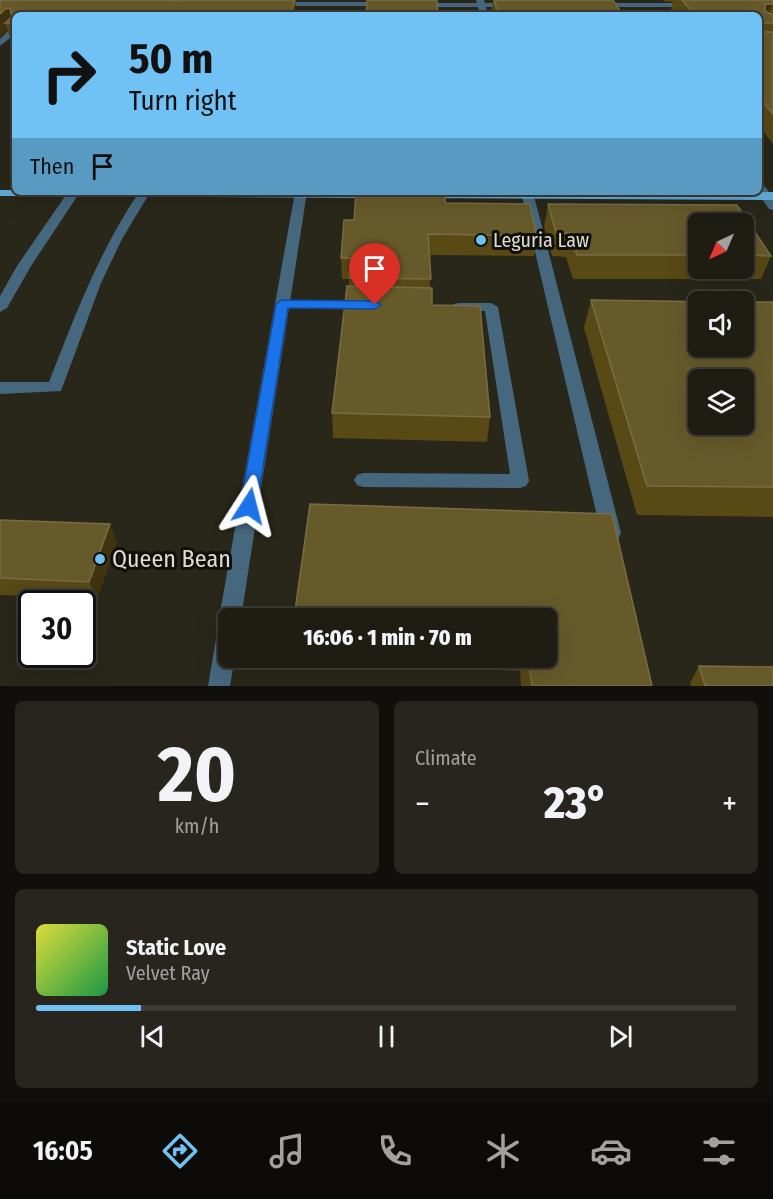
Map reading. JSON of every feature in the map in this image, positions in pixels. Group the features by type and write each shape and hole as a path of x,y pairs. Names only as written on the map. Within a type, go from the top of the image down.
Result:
{"main road":[{"path":"708,195 768,196"}],"street":[{"path":"405,4 480,2 521,5"},
{"path":"585,5 630,3 697,5"},
{"path":"265,4 332,6 393,4"},
{"path":"0,44 12,32"},
{"path":"0,308 24,266 72,195"},
{"path":"0,388 55,387 94,283 116,239 142,195"},
{"path":"232,608 301,195"},
{"path":"528,195 615,549"},
{"path":"282,304 375,305"},
{"path":"363,480 520,481 491,307 444,306"},
{"path":"219,686 222,668"}],"building":[{"path":"0,0 295,0 292,12 12,12 12,17 10,8 0,14"},
{"path":"367,0 437,0 438,12 366,12"},
{"path":"494,0 613,0 621,12 498,12"},
{"path":"682,0 773,0 773,4 765,4 765,11 773,15 773,23 763,23 763,32 773,32 773,114 762,101 762,12 692,12"},
{"path":"356,195 445,195 445,203 529,204 537,236 428,234 431,279 349,278 351,258 341,258 344,220 354,220"},
{"path":"548,204 737,205 742,213 688,213 688,255 577,255 570,233 556,233"},
{"path":"754,230 771,256 754,255"},
{"path":"347,286 432,288 432,305 480,306 490,417 332,413"},
{"path":"591,300 688,302 688,357 754,357 754,302 773,302 773,487 647,486"},
{"path":"310,504 612,514 652,686 532,686 530,668 557,668 557,608 295,608"},
{"path":"0,520 110,524 89,582 0,578"},
{"path":"699,666 773,667 773,686 705,686"}],"place":[{"name":"Leguria Law","path":"481,240"},
{"name":"Queen Bean","path":"100,559"}],"route":[{"path":"249,506 282,304 375,305"}]}
